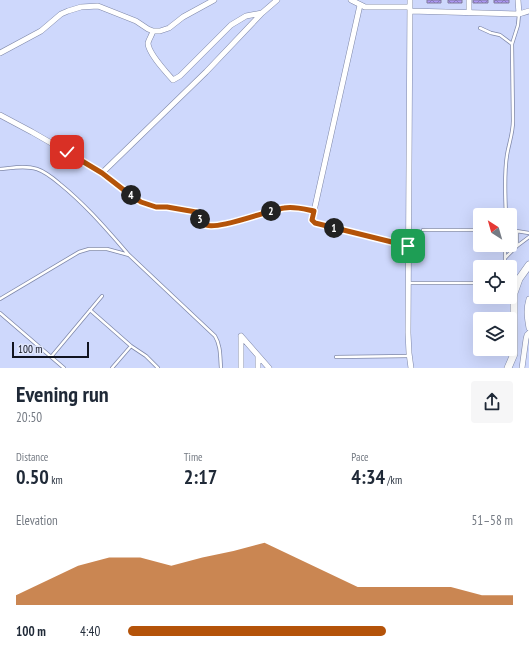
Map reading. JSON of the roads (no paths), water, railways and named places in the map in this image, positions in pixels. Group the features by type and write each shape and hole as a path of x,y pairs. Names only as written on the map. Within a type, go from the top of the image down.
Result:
{"street":[{"path":"0,54 41,31 61,14 81,7 98,6 136,21 148,29 160,31 168,28 183,17 214,0"},
{"path":"102,173 206,72 262,13 277,0"},
{"path":"351,0 365,7 469,13 519,14 529,11"},
{"path":"410,0 408,333 411,368"},
{"path":"469,0 469,13"},
{"path":"518,0 519,14"},
{"path":"360,5 312,220 315,223 408,246"},
{"path":"153,31 148,43 150,49 173,80 180,76 231,25 246,16 262,13"},
{"path":"0,115 102,173 141,202 156,207 167,207 196,212 198,213 201,223 204,225 210,226 224,224 284,208 297,207 314,211"},
{"path":"508,368 514,354 514,293 519,279 529,265"},
{"path":"529,299 527,306 529,328"},
{"path":"522,368 526,339 529,333"},
{"path":"241,368 241,336 269,368"},
{"path":"258,356 258,368"}],"lane":[{"path":"506,208 505,186 507,155 513,130 512,44 518,25 519,14"},
{"path":"480,28 500,35 512,44"},
{"path":"0,169 28,167 38,169 51,177 89,211 130,256 214,336 219,345 221,368"},
{"path":"423,230 473,230"},
{"path":"517,231 529,233"},
{"path":"517,246 529,237"},
{"path":"0,299 84,250 107,249 130,256"},
{"path":"505,252 505,258"},
{"path":"505,258 511,252"},
{"path":"408,284 473,283"},
{"path":"51,357 102,296"},
{"path":"90,310 131,346 146,356 158,368"},
{"path":"0,313 64,368"},
{"path":"112,368 131,346"},
{"path":"336,357 409,356"}]}
